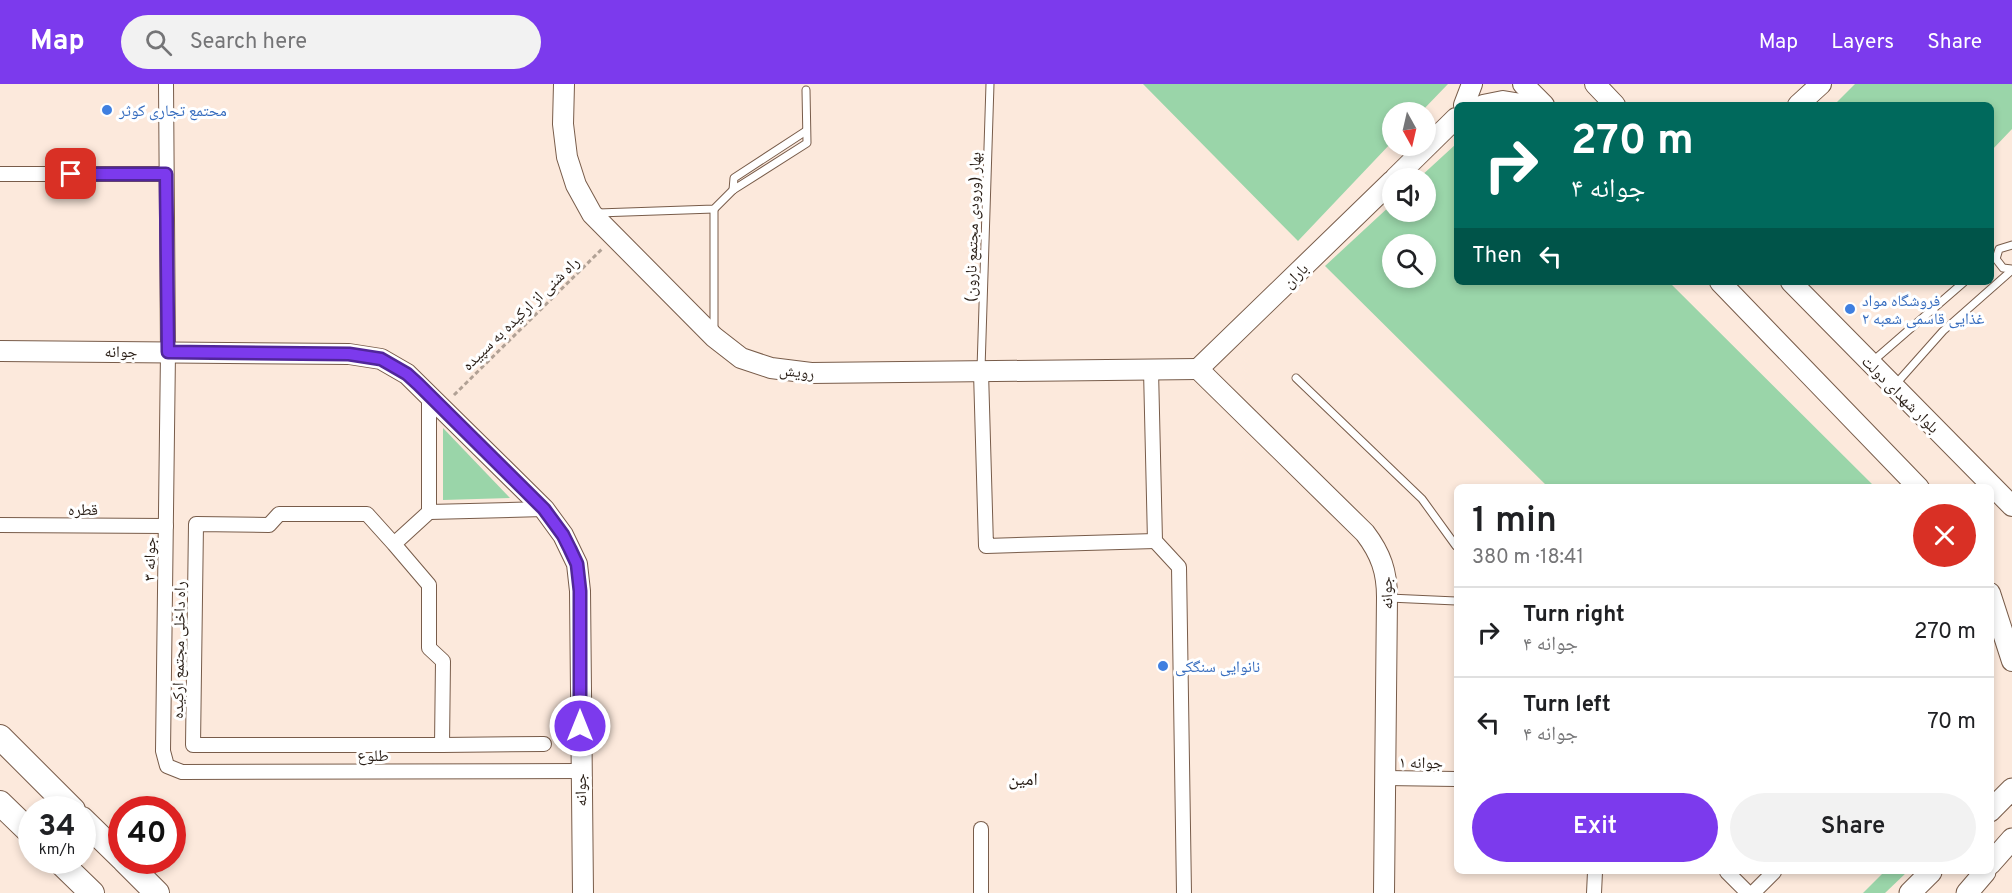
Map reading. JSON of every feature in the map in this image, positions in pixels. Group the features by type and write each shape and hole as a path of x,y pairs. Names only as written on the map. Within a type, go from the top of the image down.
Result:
{"highway":[{"path":"0,737 59,796"},
{"path":"0,803 18,820"},
{"path":"96,833 108,844"},
{"path":"72,874 92,893"},
{"path":"138,874 157,893"}],"main road":[{"path":"1994,807 2012,789"},
{"path":"1994,859 2012,838"},
{"path":"1910,893 1929,874"},
{"path":"1967,893 1983,874"}],"street":[{"name":"جوانه ۳","path":"166,84 168,352 163,751 167,766"},
{"name":"رویش","path":"564,84 563,124 567,157 576,185 592,214 714,337 741,358 771,368 811,373 1198,369"},
{"path":"1465,102 1472,84"},
{"path":"1524,84 1541,102"},
{"path":"1595,84 1612,102"},
{"path":"1801,102 1821,84"},
{"name":"باران","path":"1405,168 1454,120"},
{"path":"0,174 166,174"},
{"name":"باران","path":"1198,369 1382,191"},
{"path":"1723,285 1915,484"},
{"name":"بلوار شهدای دولت","path":"1794,285 1990,484"},
{"name":"جوانه","path":"0,351 349,354 381,359 407,374 544,509 563,535 577,564 580,591 583,893"},
{"name":"جوانه","path":"1198,369 1365,533 1376,547 1384,566 1387,597 1384,893"},
{"path":"1150,370 1155,541 1179,567 1184,893"},
{"path":"981,372 986,546 1155,541"},
{"path":"429,512 436,401"},
{"name":"بلوار شهدای دولت","path":"1994,488 2012,506"},
{"path":"394,544 429,512 544,509"},
{"name":"راه داخلی مجتمع ارکیده","path":"442,745 443,661 429,648 429,585 367,514 279,514 269,525 196,524 193,745 442,745 544,744"},
{"name":"قطره","path":"0,525 166,526"},
{"path":"1994,586 2012,611"},
{"path":"1994,605 2012,661"},
{"name":"طلوع","path":"167,766 182,772 580,771"},
{"name":"جوانه ۱","path":"1386,778 1454,779"},
{"path":"981,829 981,893"},
{"path":"1594,893 1595,874"},
{"path":"1729,874 1748,893"},
{"path":"1753,893 1772,874"}],"lane":[{"name":"بهار (ورودی مجتمع نارون)","path":"981,372 990,84"},
{"path":"592,214 714,208 733,190 734,178 807,131 806,90"},
{"path":"714,208 714,337"},
{"path":"1994,255 2003,246 2012,245"},
{"path":"1994,258 2002,268 2012,269"},
{"path":"1893,387 1943,331 2012,269"},
{"path":"1871,363 1961,285"},
{"path":"1296,378 1422,499 1454,543"},
{"path":"1387,597 1454,601"}],"path":[{"name":"راه شنی از ارکیده به سپیده","path":"436,401 615,237"}],"green space":[{"path":"1143,84 1448,84 1431,102 1382,102 1382,153 1298,241"},
{"path":"1855,84 2012,84 2012,129 1994,148 1994,102 1837,102"},
{"path":"1454,146 1454,285 1672,285 1872,484 1545,484 1325,266 1382,213 1382,222 1436,222 1436,168 1430,168"},
{"path":"443,428 510,498 443,500"},
{"path":"1882,874 1905,874 1885,893 1863,893"}],"place":[{"name":"محتمع تجاری کوثر","path":"107,110"},
{"name":"فروشگاه مواد غذایی قاسمی شعبه ۲","path":"1850,309"},
{"name":"نانوایی سنگکی","path":"1163,666"}],"district":[{"name":"امین","path":"1023,779"}],"route":[{"path":"71,174 166,174 168,352 349,354 381,359 407,374 429,394 544,509 563,535 577,564 580,591 580,726"}]}
